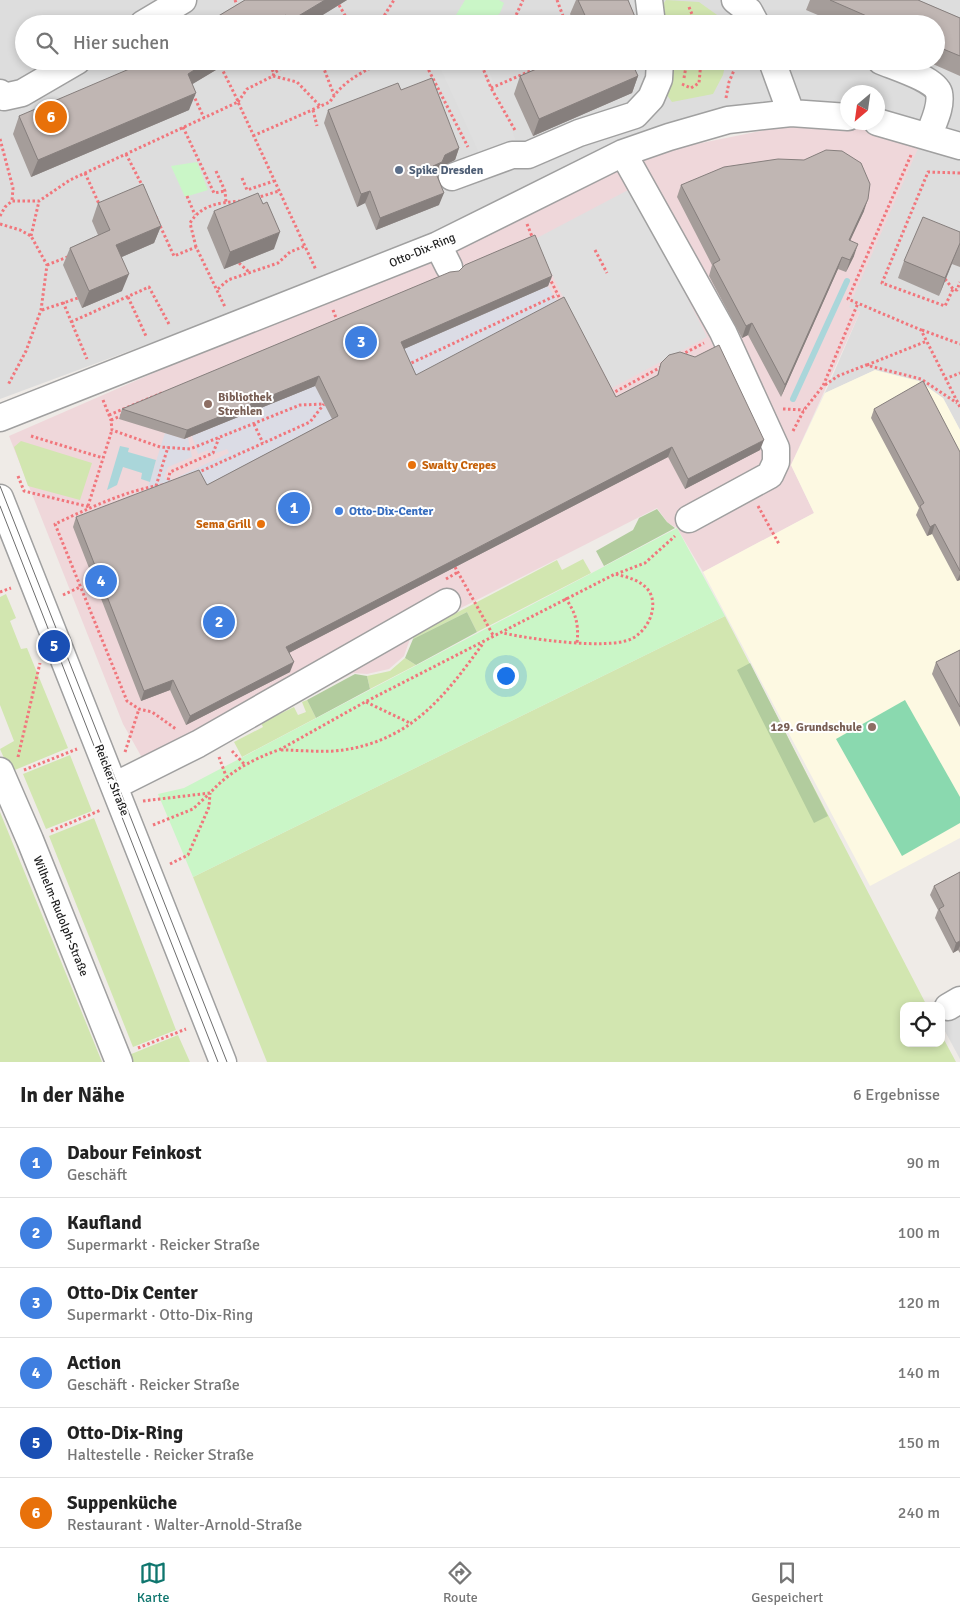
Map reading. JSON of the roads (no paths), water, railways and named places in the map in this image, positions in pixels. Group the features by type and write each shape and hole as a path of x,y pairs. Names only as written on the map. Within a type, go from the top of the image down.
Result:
{"street":[{"path":"158,15 183,0"},
{"path":"650,0 651,15"},
{"path":"737,0 751,15"},
{"path":"0,94 4,97 22,93 62,70"},
{"path":"452,177 512,155 528,155 579,133 635,115 651,98 659,78 659,70"},
{"path":"775,70 792,113"},
{"path":"901,70 933,84 939,93 939,107 925,134"},
{"name":"Otto-Dix-Ring","path":"0,418 233,326 329,298 443,256 623,154 669,136 728,120 792,113 840,116"},
{"path":"885,124 925,134 960,146"},
{"path":"623,154 719,302 723,332 776,448 776,462 770,475 683,526"},
{"name":"Reicker Straße","path":"0,498 223,1062"},
{"path":"117,794 198,744 265,695 447,602"},
{"name":"Wilhelm-Rudolph-Straße","path":"6,775 30,840 118,1059"}],"water":[{"path":"120,446 129,448 128,452 156,460 150,482 141,479 142,473 123,467 117,485 107,490"}],"waterway":[{"path":"793,399 847,281"}],"tram line":[{"path":"0,486 227,1062"},
{"path":"0,506 218,1062"}],"place":[{"name":"Suppenküche","path":"51,117"},
{"name":"Spike Dresden","path":"399,170"},
{"name":"Otto-Dix Center","path":"361,342"},
{"name":"Bibliothek Strehlen","path":"208,404"},
{"name":"Swalty Crepes","path":"412,465"},
{"name":"Dabour Feinkost","path":"294,508"},
{"name":"Otto-Dix-Center","path":"339,511"},
{"name":"Sema Grill","path":"261,524"},
{"name":"Action","path":"101,581"},
{"name":"Kaufland","path":"219,622"},
{"name":"Otto-Dix-Ring","path":"54,646"},
{"name":"129. Grundschule","path":"872,727"}]}
